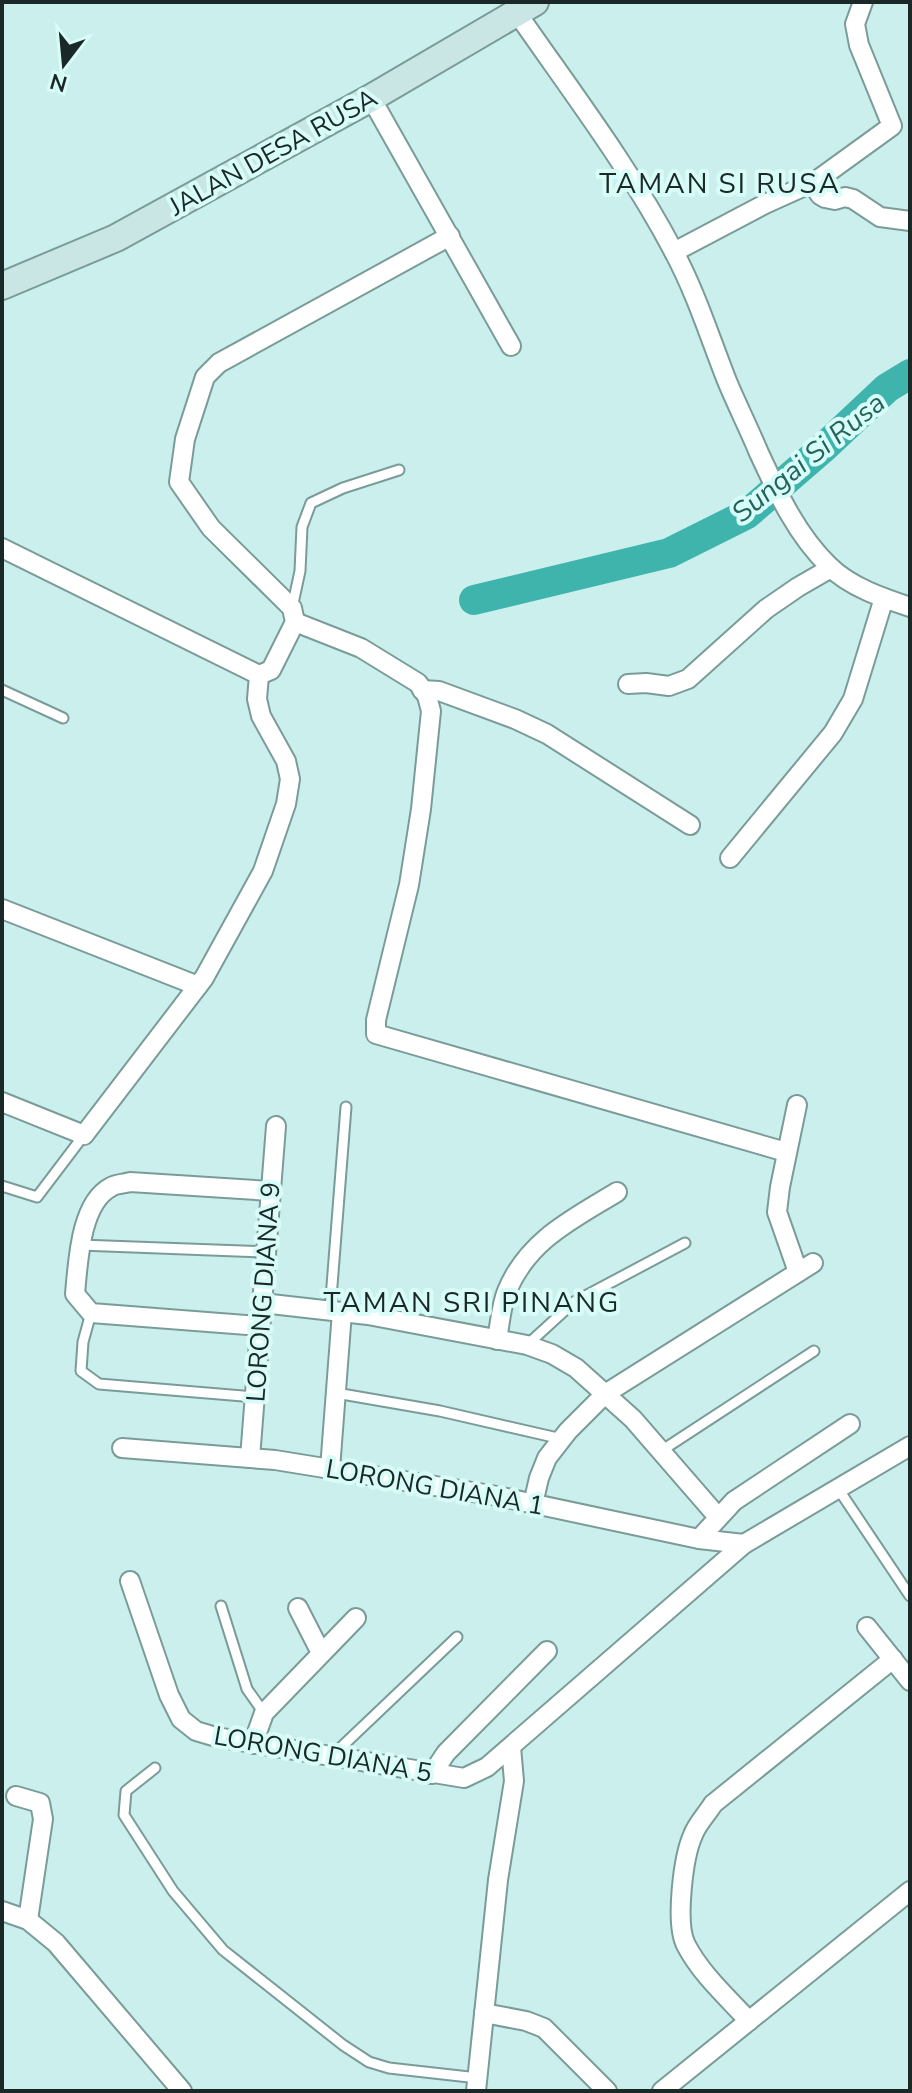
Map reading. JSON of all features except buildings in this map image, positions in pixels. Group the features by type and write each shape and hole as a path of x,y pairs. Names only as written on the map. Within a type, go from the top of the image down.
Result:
{"street":[{"path":"674,252 812,183 892,126 859,45 855,24 863,2"},
{"path":"526,8 674,252 728,384 788,513 806,540 831,568 851,582 910,607"},
{"name":"JALAN DESA RUSA","path":"2,286 116,238 371,98 526,8"},
{"path":"371,98 511,346"},
{"path":"812,183 825,198 853,199 880,217 910,221"},
{"path":"450,236 219,363 205,377 185,439 179,482 211,528 294,615 361,648 418,683 427,696 431,711 421,809 409,885 376,1020 376,1034 786,1152"},
{"path":"2,548 259,675 271,670 294,615"},
{"path":"628,684 669,686 688,679 766,609 831,568"},
{"path":"730,858 833,733 853,699 884,598"},
{"path":"2,1102 84,1135 204,978 263,871 286,804 290,779 286,761 261,716 257,699 259,675"},
{"path":"422,690 439,691 547,734 690,825"},
{"path":"2,909 198,986"},
{"path":"533,1504 547,1458 605,1394 806,1268 777,1212 797,1105"},
{"name":"LORONG DIANA 9","path":"250,1458 276,1126"},
{"path":"260,1326 91,1313 75,1294 80,1245 90,1208 110,1187 130,1182 270,1191"},
{"path":"497,1340 506,1293 522,1261 545,1237 617,1192"},
{"path":"262,1303 368,1315 527,1345 552,1354 576,1368 633,1419 718,1517"},
{"path":"330,1469 336,1393 336,1312"},
{"path":"699,1539 734,1501 850,1424"},
{"name":"LORONG DIANA 5","path":"130,1581 169,1695 181,1719 196,1731 253,1744 464,1778 487,1767 511,1747 744,1544 910,1446"},
{"name":"LORONG DIANA 1","path":"122,1448 250,1458 330,1469 497,1496 699,1539 744,1544"},
{"path":"298,1608 321,1653"},
{"path":"253,1744 264,1713 356,1618"},
{"path":"867,1627 910,1681"},
{"path":"432,1774 446,1753 547,1651"},
{"path":"749,2021 699,1967 684,1941 681,1905 686,1857 693,1833 713,1804 893,1659"},
{"path":"477,2084 498,1880 514,1781 511,1747"},
{"path":"16,1796 40,1803 43,1819 28,1920"},
{"path":"662,2091 910,1891"},
{"path":"2,1911 28,1920 56,1943 178,2090"},
{"path":"484,2013 526,2021 544,2028 603,2089"}],"lane":[{"path":"294,615 302,527 311,503 343,488 399,470"},
{"path":"2,690 63,718"},
{"path":"336,1312 346,1107"},
{"path":"2,1186 37,1197 84,1135"},
{"path":"527,1345 574,1302 685,1243"},
{"path":"80,1245 266,1252"},
{"path":"91,1313 83,1342 81,1371 99,1384 255,1397"},
{"path":"661,1451 814,1351"},
{"path":"336,1393 440,1411 562,1439"},
{"path":"839,1490 910,1596"},
{"path":"221,1606 247,1689 264,1713"},
{"path":"331,1757 457,1637"},
{"path":"155,1768 126,1791 124,1815 173,1891 223,1950 369,2062 477,2084"}],"waterway":[{"name":"Sungai Si Rusa","path":"474,600 669,553 747,514 887,388 910,374"}],"district":[{"name":"TAMAN SI RUSA","path":"720,183"},
{"name":"TAMAN SRI PINANG","path":"472,1302"}]}
